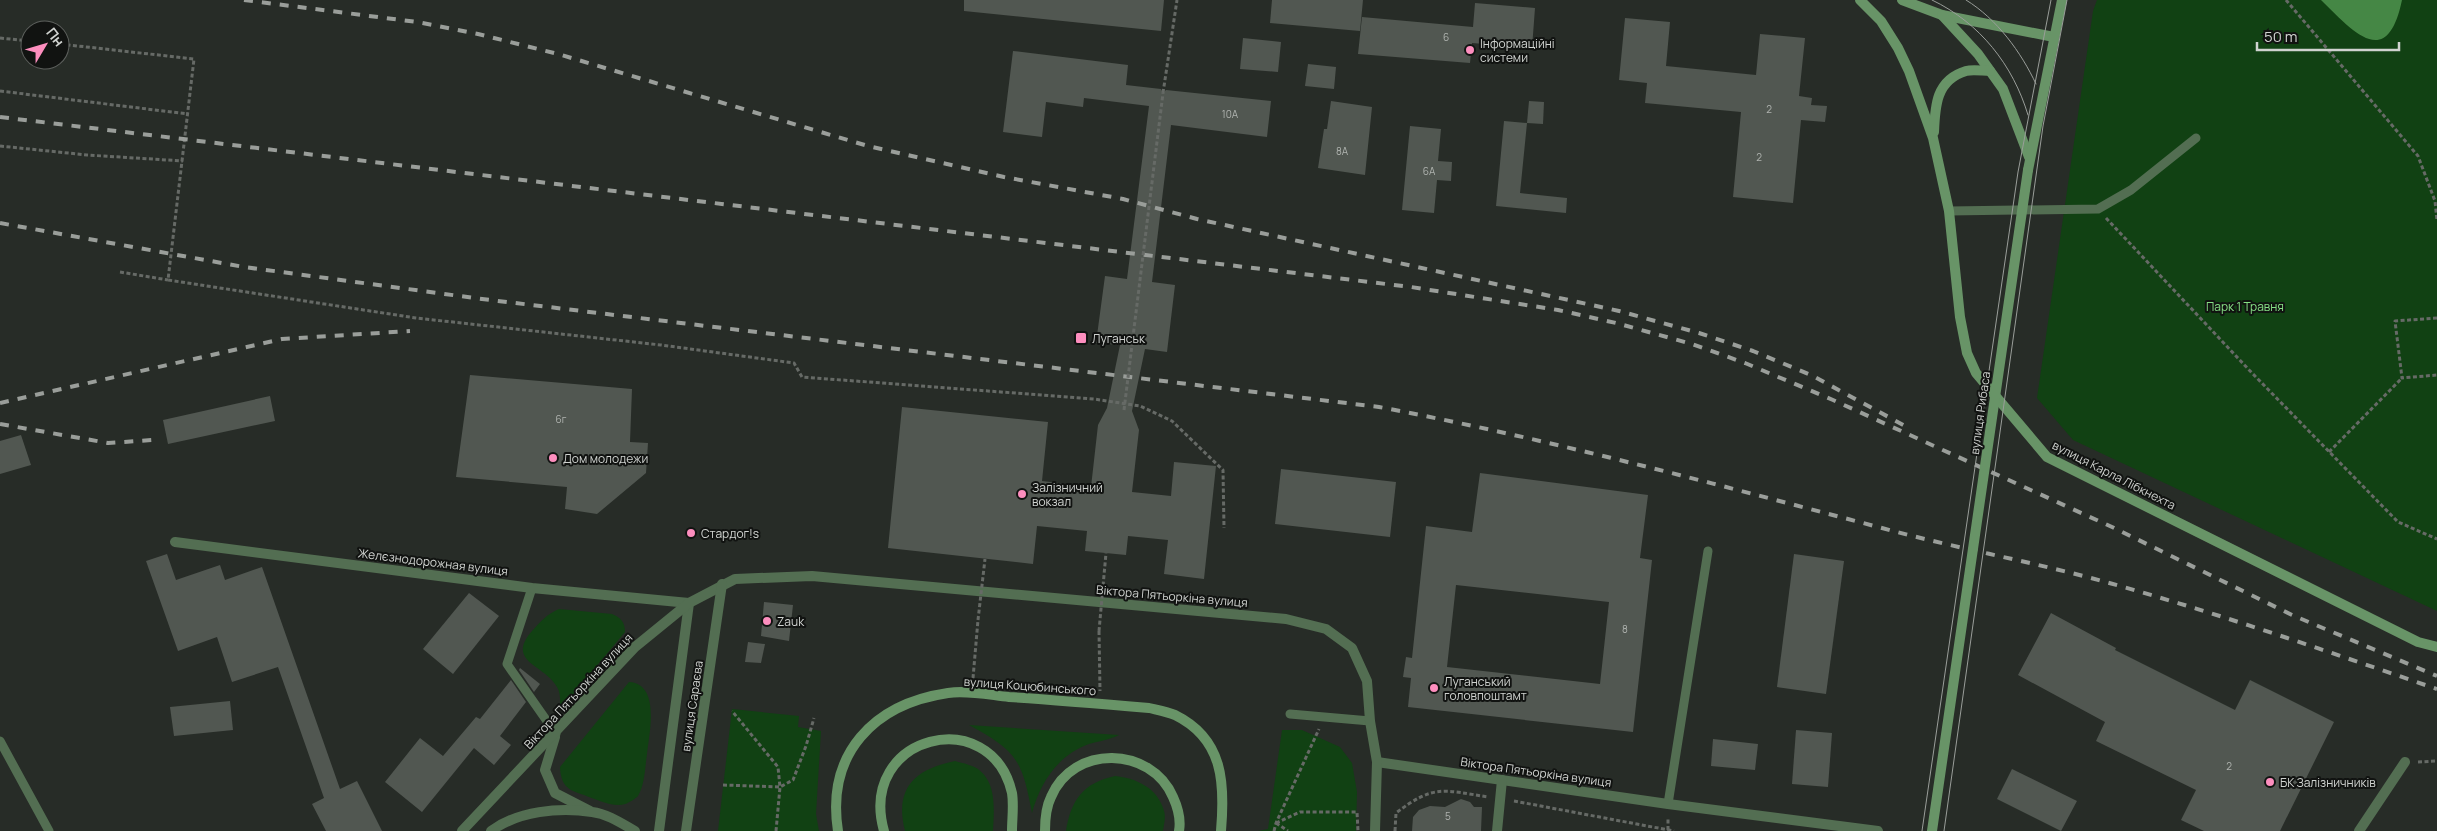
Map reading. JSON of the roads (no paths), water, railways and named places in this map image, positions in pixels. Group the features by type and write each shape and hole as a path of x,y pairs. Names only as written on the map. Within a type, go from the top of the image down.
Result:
{"street":[{"name":"вулиця Карла Лібкнехта","path":"1860,0 1881,21 1898,48 1909,71 1933,138 1949,211 1960,317 1967,353 1976,373 2047,457 2418,642 2437,647"},
{"path":"1902,0 1942,15 2054,37"},
{"name":"вулиця Рибаса","path":"1932,831 2029,157 2062,0"},
{"path":"1942,15 2003,89 2029,157"},
{"path":"1933,138 1935,102 1941,90 1950,81 1966,71 1990,71"},
{"name":"Желєзнодорожная вулиця","path":"175,542 532,588 689,603"},
{"name":"Віктора Пятьоркіна вулиця","path":"462,831 556,734 635,647 689,603 722,584 735,579 812,576 1286,620 1326,629 1352,648 1367,681 1370,721 1377,762 1668,804 1878,831"},
{"name":"вулиця Сараєва","path":"686,831 722,584"},
{"path":"659,831 689,603"},
{"name":"вулиця Коцюбинського","path":"838,831 834,806 840,771 857,740 883,715 915,699 950,692 1149,708 1174,715 1196,730 1213,751 1222,776 1221,831"},
{"path":"556,734 545,770 555,793 635,831"},
{"path":"884,831 881,820 880,796 886,776 898,759 909,750 935,739 956,739 969,743 993,757 1006,774 1012,794 1012,831"},
{"path":"1045,831 1045,817 1051,796 1068,774 1080,765 1100,758 1122,757 1141,763 1158,774 1170,790 1178,808 1179,831"},
{"path":"1376,831 1377,762"},
{"path":"2359,831 2405,762"},
{"path":"1497,831 1502,780"},
{"path":"491,831 504,821 538,812 592,812"}],"lane":[{"path":"1949,211 2098,210 2131,190 2196,138"},
{"path":"1668,804 1708,552"},
{"path":"532,588 507,664 556,734"},
{"path":"1290,714 1370,721"},
{"path":"0,741 49,831"}],"tram line":[{"path":"1932,0 1949,9 1965,21 1980,33 1992,47 2013,79 2028,115"},
{"path":"1966,0 1998,26 2023,60 2036,84"},
{"path":"1922,831 2018,172 2051,0"},
{"path":"1944,831 2043,126 2067,0"}],"railway":[{"path":"244,0 417,22 478,34 558,54 868,146 1004,177 1123,199 1197,219 1619,311 1699,333 1753,351 1811,375 1907,427"},
{"path":"0,117 1411,287 1558,310 1616,323 1692,344 1745,363 1833,400 2112,527 2292,615 2437,676"},
{"path":"0,223 244,267 482,299 1379,407 1569,448 1909,535 2102,581 2312,646 2437,689"},
{"path":"0,403 282,339 410,331"},
{"path":"0,424 108,443 153,440"}],"place":[{"name":"Інформаційні системи","path":"1470,50"},
{"name":"Луганськ","path":"1081,338"},
{"name":"Дом молодежи","path":"553,458"},
{"name":"Залізничний вокзал","path":"1022,494"},
{"name":"Стардог!s","path":"691,533"},
{"name":"Zauk","path":"767,621"},
{"name":"Луганський головпоштамт","path":"1434,688"},
{"name":"БК Залізничників","path":"2270,782"}],"park label":[{"name":"Парк 1 Травня","path":"2245,306"}]}
